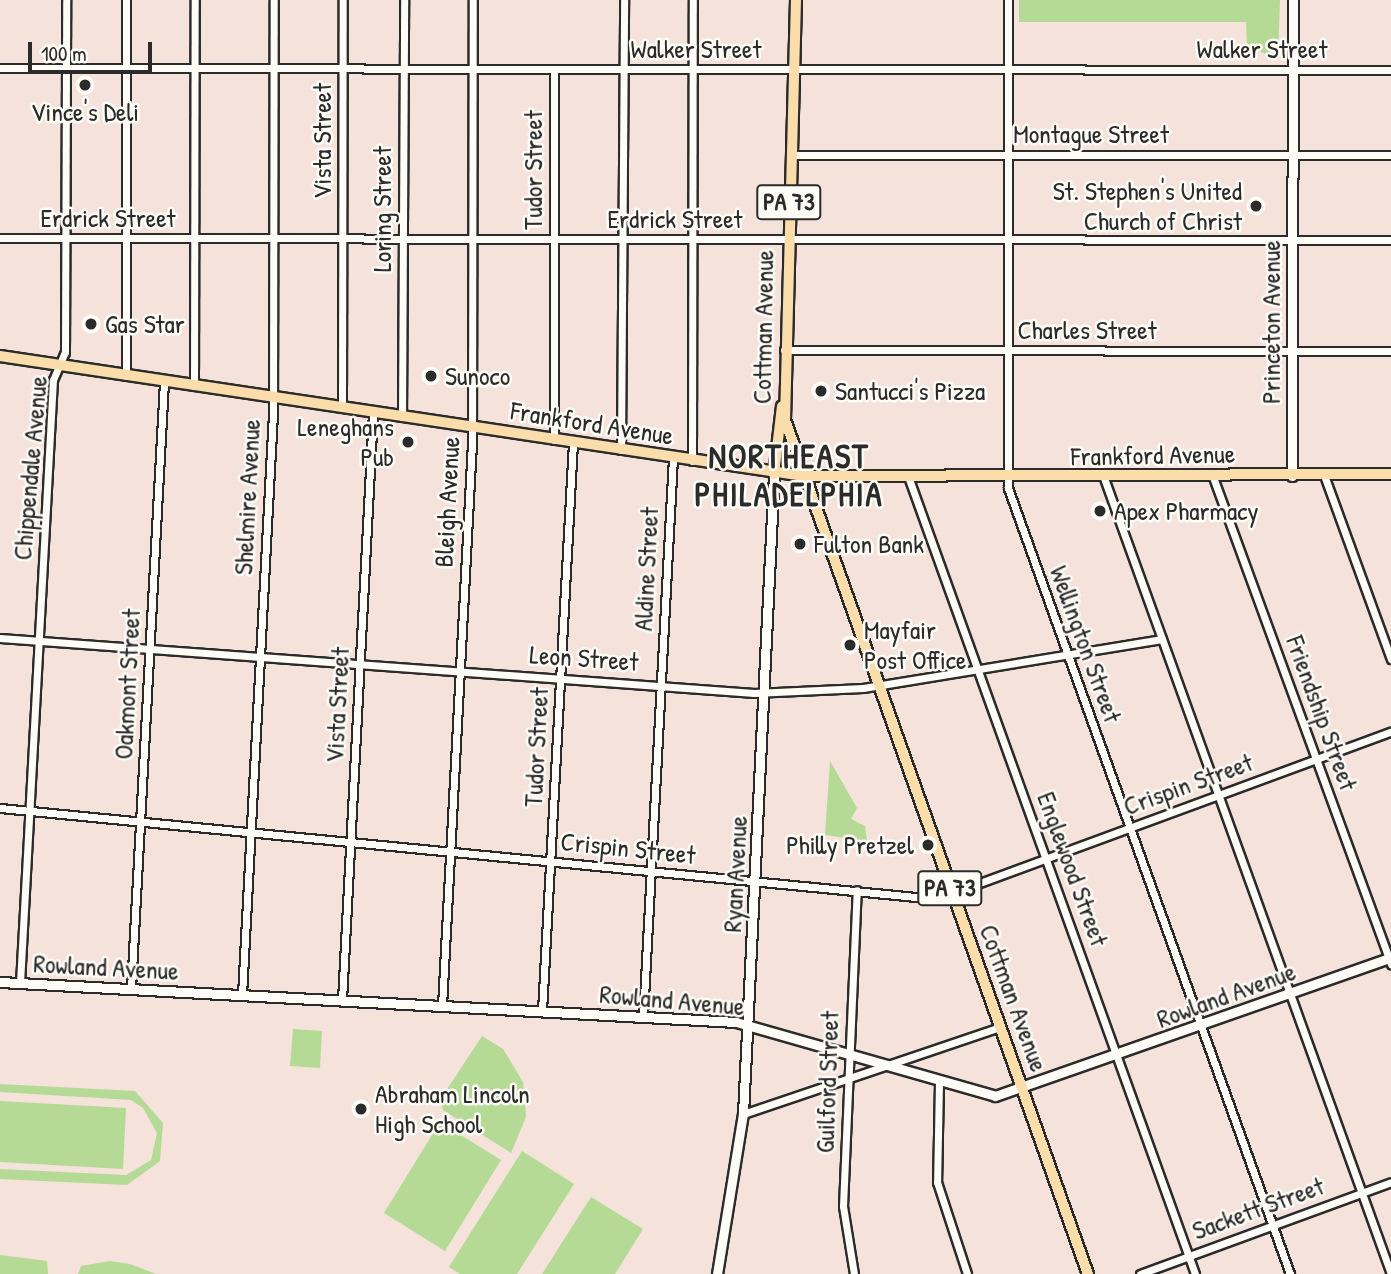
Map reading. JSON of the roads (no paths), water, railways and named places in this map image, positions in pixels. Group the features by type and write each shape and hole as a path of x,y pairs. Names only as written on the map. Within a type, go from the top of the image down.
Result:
{"main road":[{"name":"Cottman Avenue","path":"796,0 783,403 804,476 1088,1274"},
{"name":"Frankford Avenue","path":"0,356 774,474 909,479 1391,474"},
{"path":"774,474 783,403"}],"street":[{"name":"Chippendale Avenue","path":"20,983 53,380 65,352 66,0"},
{"path":"126,0 126,376"},
{"path":"194,386 195,0"},
{"name":"Shelmire Avenue","path":"242,995 273,398 274,0"},
{"name":"Vista Street","path":"342,408 343,0"},
{"name":"Loring Street","path":"402,417 404,0"},
{"name":"Bleigh Avenue","path":"442,1006 472,428 473,0"},
{"path":"621,450 624,0"},
{"path":"692,461 693,0"},
{"name":"Wellington Street","path":"1007,0 1007,479 1067,654 1290,1274"},
{"name":"Princeton Avenue","path":"1292,475 1293,0"},
{"name":"Walker Street","path":"0,68 1391,70"},
{"name":"Tudor Street","path":"554,69 554,440"},
{"name":"Montague Street","path":"790,155 1391,155"},
{"name":"Erdrick Street","path":"0,238 1008,242 1391,240"},
{"name":"Charles Street","path":"784,350 1391,351"},
{"name":"Oakmont Street","path":"131,989 164,381"},
{"name":"Vista Street","path":"342,1000 373,413"},
{"name":"Tudor Street","path":"542,1011 573,443"},
{"name":"Aldine Street","path":"643,1017 673,458"},
{"name":"Ryan Avenue","path":"717,1274 743,1114 774,474"},
{"path":"1324,475 1391,659"},
{"name":"Friendship Street","path":"1213,477 1390,960"},
{"path":"1104,478 1391,1274"},
{"name":"Englewood Street","path":"909,479 1195,1274"},
{"name":"Leon Street","path":"0,638 765,692 878,685 1162,639"},
{"name":"Crispin Street","path":"0,808 936,899 1391,732"},
{"name":"Guilford Street","path":"854,1274 843,1206 857,890"},
{"name":"Rowland Avenue","path":"0,982 643,1017 748,1027 985,1095 1023,1092 1390,960"},
{"path":"743,1114 1000,1027"},
{"path":"939,1082 937,1182 967,1274"},
{"name":"Sackett Street","path":"1140,1274 1391,1182"}],"place":[{"name":"Vince's Deli","path":"85,85"},
{"name":"St. Stephen's United Church of Christ","path":"1256,206"},
{"name":"Gas Star","path":"91,324"},
{"name":"Sunoco","path":"431,376"},
{"name":"Santucci's Pizza","path":"821,391"},
{"name":"Leneghans Pub","path":"408,442"},
{"name":"Apex Pharmacy","path":"1100,511"},
{"name":"Fulton Bank","path":"800,544"},
{"name":"Mayfair Post Office","path":"850,645"},
{"name":"Philly Pretzel","path":"928,845"},
{"name":"Abraham Lincoln High School","path":"361,1109"}],"district":[{"name":"NORTHEAST PHILADELPHIA","path":"789,476"}]}
